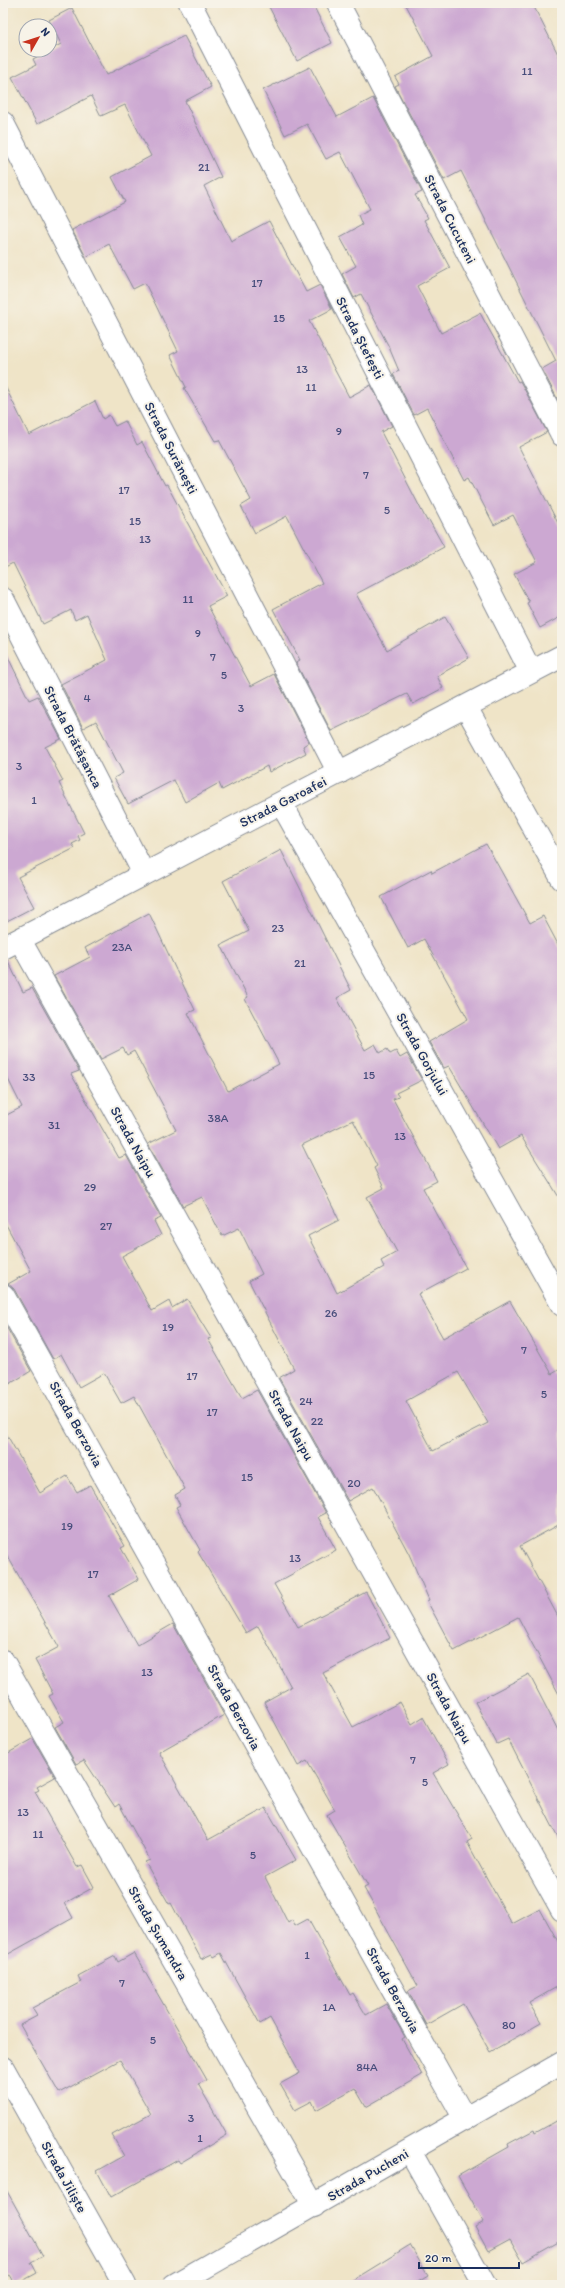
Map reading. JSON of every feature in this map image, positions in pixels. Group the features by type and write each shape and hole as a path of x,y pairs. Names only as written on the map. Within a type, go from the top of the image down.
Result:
{"street":[{"name":"Strada Ștefești","path":"190,3 531,672"},
{"name":"Strada Cucuteni","path":"338,3 562,435"},
{"name":"Strada Surănești","path":"3,123 339,773"},
{"name":"Strada Brătășanca","path":"3,599 144,874"},
{"name":"Strada Garoafei","path":"11,944 562,656"},
{"path":"466,707 562,879"},
{"name":"Strada Gorjului","path":"282,803 562,1305"},
{"name":"Strada Naipu","path":"11,944 562,1910"},
{"name":"Strada Berzovia","path":"3,1295 465,2119"},
{"name":"Strada Șumandra","path":"3,1661 314,2206"},
{"name":"Strada Pucheni","path":"174,2285 562,2063"},
{"name":"Strada Jiliște","path":"3,2068 124,2285"},
{"path":"410,2151 485,2285"}],"building":[{"path":"267,3 312,3 332,43 297,61"},
{"path":"405,3 532,3 562,62 562,408 542,369 556,361 461,171 444,180 395,86 399,84 395,77 433,56"},
{"path":"72,8 106,75 184,36 211,87 185,101 221,177 204,186 231,241 269,221 306,292 320,285 332,309 309,321 349,397 371,385 392,426 381,432 427,521 429,520 444,547 356,594 387,650 445,617 469,658 437,676 443,688 413,704 407,694 331,731 296,663 300,660 273,609 322,583 287,516 255,533 241,506 251,500 219,440 215,441 184,388 186,387 170,355 178,351 145,283 133,289 109,244 86,257 72,230 125,202 112,177 151,156 125,105 101,116 91,96 37,124 12,77 36,65 33,59 35,58 58,58 58,46 61,44 58,38 58,18 53,18"},
{"path":"310,67 337,117 373,98 422,192 415,195 428,218 424,220 450,268 417,286 441,333 480,313 518,382 520,381 547,432 519,447 562,531 562,616 540,628 527,603 529,602 514,574 537,562 513,515 494,525 469,477 464,480 427,408 414,415 393,374 399,371 388,345 361,294 354,298 342,274 356,266 340,237 362,225 358,215 370,209 340,152 326,159 307,124 285,135 263,90"},
{"path":"3,382 29,435 95,401 103,419 109,415 115,426 125,421 137,445 142,442 227,596 208,606 251,686 274,674 309,742 303,746 306,753 269,772 267,766 222,790 219,783 185,802 174,780 128,804 114,778 123,773 96,721 83,728 61,684 107,660 87,614 75,620 71,610 43,624 13,563 3,568"},
{"path":"3,647 29,700 38,696 61,739 45,747 63,781 59,783 84,833 78,836 80,840 72,844 75,848 18,877 34,907 3,923"},
{"path":"486,844 530,923 543,916 562,952 562,1202 521,1136 498,1149 449,1066 444,1068 429,1042 468,1019 424,939 408,948 381,897 431,870 432,873"},
{"path":"281,850 351,990 337,998 365,1050 375,1044 380,1053 387,1049 390,1054 396,1051 400,1058 407,1054 422,1080 396,1093 399,1097 393,1099 437,1181 423,1188 466,1268 418,1294 443,1338 510,1301 552,1374 562,1368 562,1523 520,1546 562,1624 562,1700 518,1617 454,1651 427,1601 429,1600 409,1554 373,1487 348,1501 279,1378 294,1369 249,1281 262,1274 239,1228 222,1236 202,1197 183,1206 148,1144 176,1130 134,1051 127,1055 123,1048 101,1059 54,976 90,957 85,948 149,913 195,1010 188,1013 228,1091 279,1064 245,999 248,997 221,945 249,931 223,881","holes":["353,1120 377,1166 374,1168 384,1188 367,1197 397,1252 381,1261 384,1267 337,1293 308,1236 339,1220 302,1145","458,1372 488,1423 433,1451 406,1401"]},
{"path":"7,959 23,992 32,988 79,1071 71,1074 119,1158 126,1155 161,1218 154,1221 161,1235 122,1256 152,1311 169,1301 172,1308 187,1299 211,1338 208,1339 242,1398 257,1390 326,1513 318,1517 336,1550 274,1584 298,1627 366,1592 390,1638 323,1673 353,1727 400,1702 412,1724 423,1717 449,1764 433,1773 472,1839 467,1842 512,1924 540,1909 562,1949 562,1984 529,2003 541,2023 490,2052 463,2004 426,2025 408,1991 418,1986 364,1888 368,1886 327,1815 335,1810 307,1761 298,1766 264,1702 291,1687 258,1626 246,1633 198,1552 200,1550 176,1507 180,1505 175,1495 185,1489 134,1396 121,1403 104,1373 79,1387 61,1354 53,1359 14,1289 8,1284 31,1271 3,1219 3,1117 22,1107 3,1069 3,960"},
{"path":"3,1321 31,1371 3,1388"},
{"path":"3,1428 40,1493 67,1476 77,1492 90,1485 125,1546 121,1548 139,1579 109,1596 137,1645 173,1624 224,1715 159,1752 208,1840 266,1808 296,1860 265,1877 288,1923 292,1920 295,1926 308,1919 350,1995 353,1993 366,2015 386,2004 405,2037 402,2039 422,2075 366,2107 355,2088 316,2110 312,2101 295,2110 280,2084 300,2073 270,2018 260,2024 221,1953 214,1957 212,1954 201,1959 171,1903 169,1904 145,1862 150,1860 119,1804 115,1807 84,1760 76,1764 55,1727 64,1722 49,1696 53,1694 35,1660 59,1647 3,1548"},
{"path":"529,1674 562,1738 562,1845 508,1739 497,1744 475,1702"},
{"path":"33,1739 55,1777 37,1787 39,1790 35,1792 77,1867 82,1865 94,1887 65,1903 73,1918 3,1957 3,1756"},
{"path":"134,1953 207,2080 198,2084 227,2135 180,2163 178,2160 111,2197 97,2171 124,2156 112,2135 151,2114 120,2060 59,2093 20,2025 37,2016 32,2008 81,1982 78,1976 115,1956 118,1962"},
{"path":"562,2118 562,2240 523,2262 510,2239 488,2251 475,2227 484,2222 458,2176 509,2147 508,2144 534,2130 535,2133"},
{"path":"3,2184 43,2256 31,2262 37,2273 15,2285 9,2275 3,2278"},
{"path":"410,2245 428,2276 413,2285 345,2285"}]}
